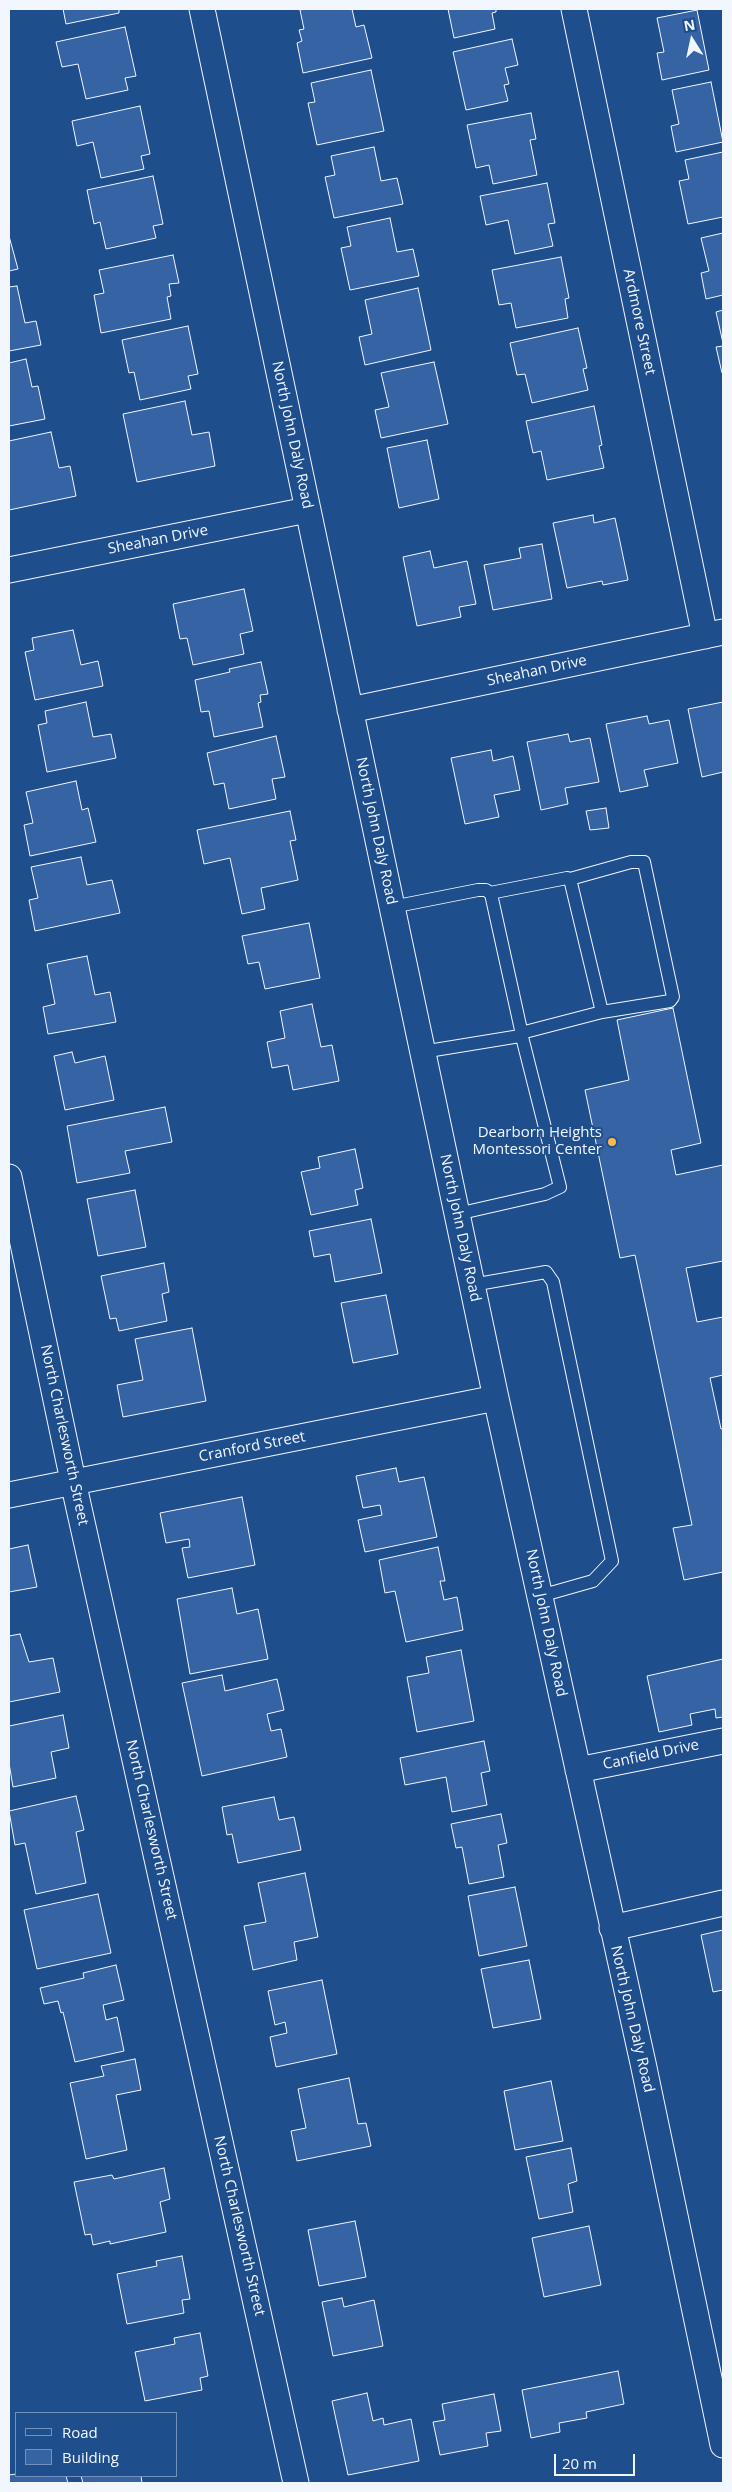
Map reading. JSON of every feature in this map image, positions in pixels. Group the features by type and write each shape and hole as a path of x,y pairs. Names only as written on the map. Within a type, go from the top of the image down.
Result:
{"street":[{"name":"North John Daly Road","path":"202,9 496,1398 723,2445"},
{"name":"Ardmore Street","path":"574,9 714,634"},
{"name":"Sheahan Drive","path":"9,570 307,510"},
{"name":"Sheahan Drive","path":"350,710 714,634"},
{"name":"North Charlesworth Street","path":"9,1177 73,1483 296,2483"},
{"name":"Cranford Street","path":"9,1495 496,1398"},
{"name":"Canfield Drive","path":"578,1770 723,1741"},
{"path":"612,1928 723,1903"}],"lane":[{"path":"392,907 478,890 486,890 490,893 567,878 570,879 631,862 644,862 673,997 670,1001 602,1012 521,1033 520,1036 422,1052"},
{"path":"570,879 602,1012"},
{"path":"457,1214 545,1194 560,1187 521,1033 490,893"},
{"path":"472,1285 546,1272 553,1282 612,1561 593,1581 540,1596"}],"building":[{"path":"63,9 119,9 119,13 66,24"},
{"path":"352,9 356,27 364,25 372,58 303,73 297,43 302,41 299,30 304,29 300,10"},
{"path":"448,9 496,9 496,12 492,13 495,29 454,38"},
{"path":"697,10 709,70 662,80 657,53 664,52 657,18"},
{"path":"125,27 136,76 125,78 128,90 86,99 78,64 62,67 56,42"},
{"path":"512,39 518,65 505,68 509,84 504,85 508,101 466,110 453,52"},
{"path":"371,70 384,131 317,145 308,103 315,102 311,83"},
{"path":"711,82 723,142 676,152 671,126 679,124 672,90"},
{"path":"140,106 150,154 141,156 144,169 101,178 93,142 77,146 72,121"},
{"path":"531,113 536,139 530,140 537,175 493,184 489,165 476,168 467,125"},
{"path":"374,147 381,181 397,178 403,204 334,218 325,177 335,175 331,156"},
{"path":"723,152 723,217 688,224 679,181 689,179 685,160"},
{"path":"153,176 163,224 153,226 156,238 106,249 100,222 94,224 87,190"},
{"path":"547,183 555,223 548,224 553,246 515,254 508,220 486,225 480,196"},
{"path":"390,218 397,252 413,249 419,276 350,290 341,248 351,246 347,227"},
{"path":"723,233 723,295 706,299 701,273 709,271 701,238"},
{"path":"9,236 18,269 9,271"},
{"path":"173,255 179,283 169,284 171,296 167,297 171,319 101,333 94,295 104,293 99,270"},
{"path":"561,257 569,298 565,299 568,318 516,328 511,303 499,305 492,270"},
{"path":"17,286 25,323 36,321 41,345 9,351 9,287"},
{"path":"418,288 431,350 365,365 359,337 372,334 365,300"},
{"path":"723,310 723,343 716,312"},
{"path":"188,326 198,374 188,376 191,389 140,400 134,372 129,373 122,340"},
{"path":"578,328 587,368 583,369 588,390 532,403 525,374 517,375 510,343"},
{"path":"723,346 723,373 722,373 716,347"},
{"path":"26,359 32,387 38,386 45,419 9,426 9,363"},
{"path":"434,362 448,424 381,438 375,410 389,407 381,373"},
{"path":"185,401 192,435 209,432 215,466 137,482 123,414"},
{"path":"594,406 602,445 599,446 604,468 547,480 541,451 533,453 526,421"},
{"path":"51,432 59,468 70,466 76,496 9,510 9,441"},
{"path":"427,440 439,499 399,508 387,448"},
{"path":"593,515 594,523 615,518 628,580 603,585 602,581 567,588 553,523"},
{"path":"542,544 552,599 493,610 484,565 521,558 519,548"},
{"path":"430,551 434,568 467,561 476,604 459,607 461,617 417,626 403,557"},
{"path":"244,589 253,631 240,634 244,654 193,665 187,638 180,639 173,604"},
{"path":"73,630 81,665 98,661 103,686 35,700 25,652 34,650 32,638"},
{"path":"261,662 268,694 260,695 261,702 258,703 263,727 214,737 209,711 201,712 195,680 230,672 229,669"},
{"path":"86,702 93,737 111,734 116,758 47,772 38,725 47,723 45,711"},
{"path":"723,702 723,772 702,777 688,709"},
{"path":"647,716 649,724 669,720 678,763 644,770 648,786 620,792 606,724"},
{"path":"568,734 570,742 590,738 599,782 565,788 568,804 541,810 527,742"},
{"path":"276,736 285,777 272,779 276,799 229,809 224,783 214,785 207,753"},
{"path":"491,750 493,761 513,756 520,790 494,795 499,817 465,824 451,758"},
{"path":"76,781 82,810 88,808 96,842 30,856 24,825 33,823 26,792"},
{"path":"606,808 609,828 590,830 586,811"},
{"path":"290,811 296,840 290,841 298,880 261,888 265,909 242,914 230,858 204,864 197,830"},
{"path":"81,857 87,885 112,880 120,913 35,931 29,900 38,898 31,867"},
{"path":"309,923 320,978 265,989 259,962 248,964 242,936"},
{"path":"87,956 95,995 110,992 116,1022 48,1034 43,1007 55,1004 47,964"},
{"path":"312,1004 321,1047 332,1045 339,1081 293,1090 288,1065 272,1068 267,1042 285,1038 280,1011"},
{"path":"673,1008 701,1143 671,1150 676,1175 723,1165 723,1261 686,1268 697,1322 723,1317 723,1375 710,1378 721,1429 723,1428 723,1572 684,1580 673,1528 692,1525 635,1255 620,1258 585,1090 629,1080 617,1020"},
{"path":"72,1052 75,1063 105,1056 114,1100 65,1110 54,1056"},
{"path":"165,1107 172,1142 125,1151 130,1173 77,1183 67,1126"},
{"path":"355,1149 363,1188 355,1190 358,1205 311,1215 301,1172 320,1168 318,1157"},
{"path":"135,1190 146,1247 98,1256 87,1199"},
{"path":"371,1219 382,1273 335,1282 330,1254 314,1257 309,1231"},
{"path":"164,1263 169,1292 162,1294 167,1321 119,1331 116,1318 110,1319 101,1276"},
{"path":"386,1295 398,1354 353,1363 341,1303"},
{"path":"192,1328 206,1401 123,1417 117,1385 143,1380 135,1339"},
{"path":"396,1468 399,1482 424,1477 437,1537 365,1552 358,1520 382,1515 380,1505 363,1508 356,1476"},
{"path":"242,1497 255,1565 188,1578 182,1548 190,1547 189,1539 166,1543 160,1513"},
{"path":"28,1545 37,1587 9,1592 9,1549"},
{"path":"438,1547 445,1581 440,1581 444,1600 457,1597 463,1630 406,1642 395,1591 385,1593 379,1560"},
{"path":"232,1588 237,1614 258,1609 268,1659 190,1674 177,1599"},
{"path":"20,1634 29,1662 53,1658 60,1692 9,1702 9,1636"},
{"path":"461,1650 474,1721 417,1732 407,1677 429,1673 426,1657"},
{"path":"723,1659 723,1717 716,1718 715,1709 690,1714 692,1725 659,1732 647,1676"},
{"path":"222,1675 225,1691 277,1679 284,1710 267,1714 271,1731 281,1729 287,1757 202,1776 182,1683"},
{"path":"63,1715 69,1748 51,1752 56,1778 13,1787 9,1763 9,1726"},
{"path":"484,1741 490,1771 481,1773 487,1805 452,1812 446,1777 405,1785 400,1758"},
{"path":"76,1796 84,1830 76,1832 86,1883 36,1894 25,1843 15,1845 9,1811"},
{"path":"274,1797 279,1820 294,1817 301,1850 238,1863 232,1834 227,1835 222,1807"},
{"path":"501,1814 507,1843 498,1845 504,1877 469,1884 462,1847 456,1848 451,1824"},
{"path":"305,1873 318,1937 294,1942 297,1960 253,1970 244,1926 266,1922 258,1883"},
{"path":"515,1887 527,1946 479,1956 468,1896"},
{"path":"98,1894 111,1953 37,1969 24,1910"},
{"path":"723,1930 723,1990 713,1992 701,1935"},
{"path":"529,1960 541,2019 493,2028 481,1969"},
{"path":"116,1965 124,2000 103,2005 106,2020 117,2017 124,2051 75,2062 63,2012 61,2013 58,2001 44,2004 40,1988 84,1978 83,1973"},
{"path":"322,1980 337,2054 276,2067 270,2037 287,2033 285,2022 275,2025 268,1991"},
{"path":"135,2059 141,2090 116,2095 127,2150 86,2159 70,2083 104,2076 101,2066"},
{"path":"349,2078 358,2124 366,2123 371,2146 297,2161 291,2131 306,2128 298,2089"},
{"path":"551,2081 563,2141 515,2150 504,2091"},
{"path":"571,2148 577,2181 568,2184 573,2212 539,2219 526,2157"},
{"path":"164,2168 170,2199 160,2202 166,2232 110,2244 110,2241 93,2245 91,2234 85,2235 74,2182 112,2175 114,2179"},
{"path":"355,2221 366,2277 319,2286 308,2230"},
{"path":"589,2226 601,2285 544,2297 532,2238"},
{"path":"182,2256 190,2299 182,2300 184,2313 127,2324 117,2274 157,2266 156,2261"},
{"path":"342,2298 344,2307 374,2300 383,2346 333,2356 322,2302"},
{"path":"200,2333 208,2376 200,2378 202,2390 145,2401 135,2352 175,2344 174,2338"},
{"path":"618,2371 624,2404 586,2412 587,2418 559,2423 560,2432 531,2438 522,2390"},
{"path":"367,2393 373,2421 383,2418 384,2425 411,2419 419,2461 348,2475 332,2401"},
{"path":"494,2394 501,2431 486,2433 488,2446 440,2455 433,2422 445,2420 442,2404"},
{"path":"15,2474 15,2477 66,2477 68,2483 9,2483 9,2475"},
{"path":"81,2477 141,2477 142,2483 83,2483"}],"place":[{"name":"Dearborn Heights Montessori Center","path":"612,1142"}]}
